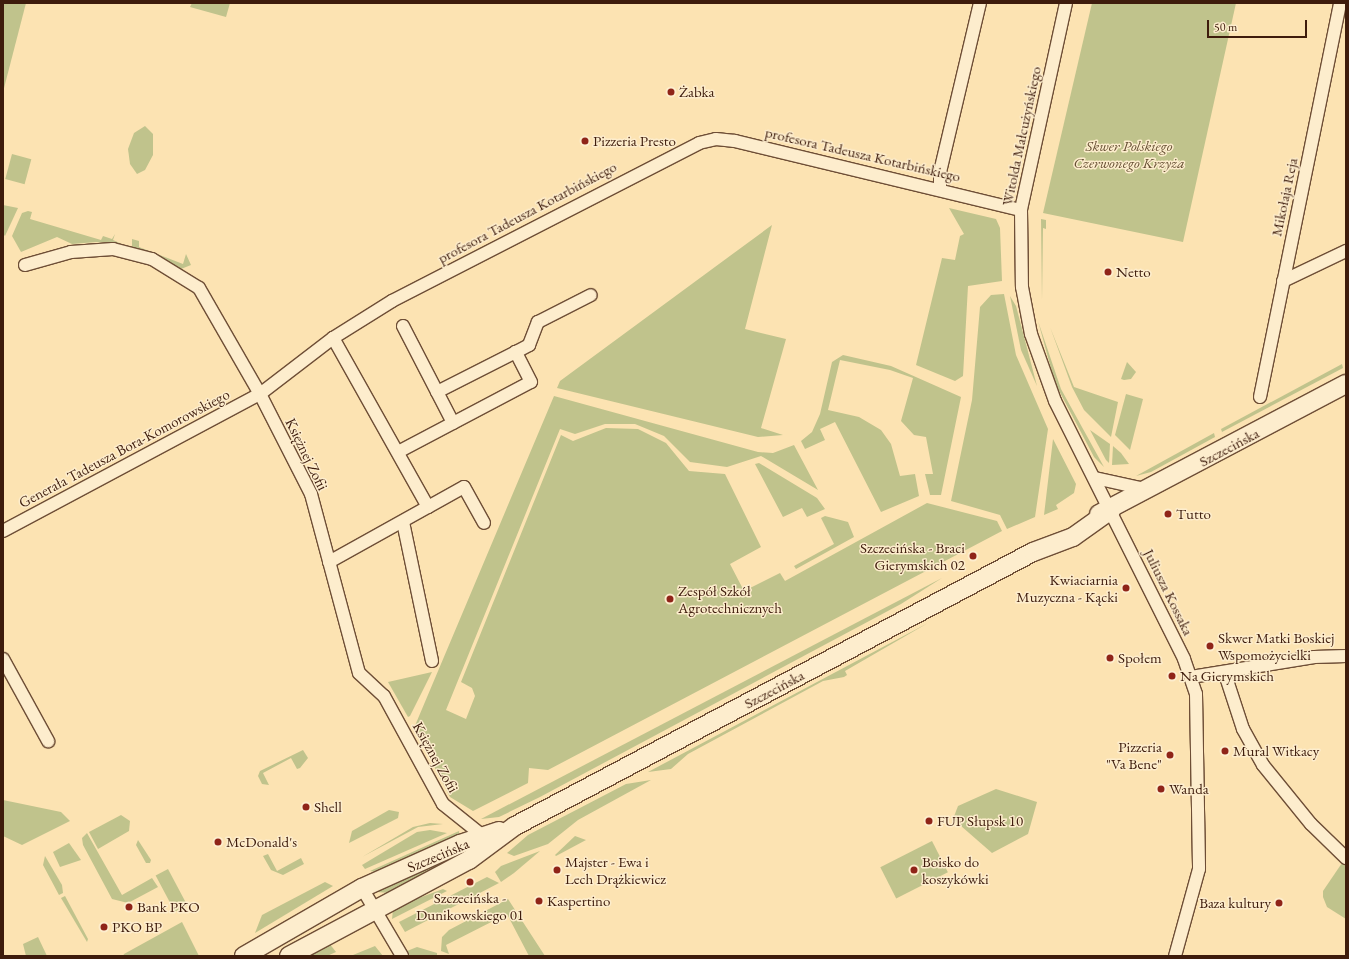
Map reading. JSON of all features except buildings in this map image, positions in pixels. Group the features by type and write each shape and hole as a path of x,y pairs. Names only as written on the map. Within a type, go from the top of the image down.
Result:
{"street":[{"path":"940,189 940,172 980,3"},
{"name":"Witolda Małcużyńskiego","path":"1066,3 1021,210 1022,287 1031,334 1055,401 1111,510"},
{"name":"Mikołaja Reja","path":"1260,397 1340,3"},
{"name":"profesora Tadeusza Kotarbińskiego","path":"260,394 333,338 414,289 673,154 704,142 735,141 940,189 1021,210"},
{"name":"Księżnej Zofii","path":"25,266 71,252 102,249 130,252 168,267 199,288 260,394 311,494 359,673 384,696 443,804 483,836"},
{"path":"1284,281 1346,251"},
{"path":"437,392 529,345 538,322 591,295"},
{"path":"402,326 453,423"},
{"path":"333,338 428,507"},
{"path":"398,452 531,382 516,352"},
{"name":"Szczecińska","path":"289,956 469,860 515,826 1033,552 1073,537 1111,510 1346,384"},
{"name":"Generała Tadeusza Bora-Komorowskiego","path":"3,531 260,394"},
{"path":"1095,478 1150,490"},
{"path":"329,562 464,487 484,523"},
{"name":"Juliusza Kossaka","path":"1111,510 1192,677 1198,710 1200,860 1175,956"},
{"path":"403,522 432,661"},
{"path":"1192,677 1225,674 1314,656 1346,656"},
{"path":"3,659 48,742"},
{"path":"1225,674 1243,729 1271,777 1318,833 1346,858"},
{"name":"Szczecińska","path":"244,956 362,888 483,836 515,826"},
{"path":"362,888 376,909 402,956"}],"green space":[{"path":"3,3 26,3 3,92"},
{"path":"192,3 230,3 226,17 190,7"},
{"name":"Skwer Polskiego Czerwonego Krzyża","path":"1092,3 1236,3 1183,242 1043,213"},
{"path":"145,126 153,134 153,155 145,170 137,174 130,164 128,149 134,133"},
{"path":"12,154 31,159 25,184 5,179"},
{"path":"3,205 18,208 5,236 3,234"},
{"path":"949,208 996,219 1000,228 1002,281 968,286 963,376 955,381 916,365 942,258 955,260 960,236 964,234"},
{"path":"28,211 32,212 30,219 101,240 103,236 112,239 115,234 113,240 124,245 96,242 72,244 57,237 21,252 12,236 22,213"},
{"path":"1041,219 1046,220 1046,229 1043,228 1042,301"},
{"path":"772,225 745,329 786,339 761,428 783,435 758,437 557,388 560,381"},
{"path":"132,239 139,241 139,247 183,264 186,254 191,265 181,269 132,247"},
{"path":"1004,294 1016,355 1048,429 1035,517 1007,529 1000,515 951,501 972,400 980,307 991,295"},
{"path":"1010,296 1016,306 1037,386 1021,350"},
{"path":"1038,321 1061,389 1104,467 1094,457 1055,383"},
{"path":"1050,327 1074,387 1118,402 1111,437 1084,410 1072,387"},
{"path":"843,355 891,366 961,397 941,495 930,495 925,474 933,474 926,437 914,435 901,421 913,378 890,370 840,360 828,410 859,417 881,430 891,444 900,476 915,474 919,496 881,512 835,422 820,429 825,440 805,449 801,441 812,432 820,414 832,362"},
{"path":"1127,362 1136,372 1131,379 1124,380 1121,379"},
{"path":"1342,364 1343,368 1222,432 1221,429"},
{"path":"1126,394 1143,399 1130,450 1115,435"},
{"name":"Zespół Szkół Agrotechnicznych","path":"554,396 758,452 773,453 794,445 818,490 761,456 727,467 690,462 664,436 635,424 605,424 575,434 560,429 446,710 466,719 475,696 472,688 461,682 561,435 573,441 606,428 638,429 666,443 689,471 725,474 761,547 730,564 744,591 780,573 785,581 927,503 997,521 1002,531 548,770 529,768 528,783 473,811 450,797 414,728"},
{"path":"1090,430 1110,444 1109,463 1106,460"},
{"path":"1214,433 1215,437 1151,472 1136,476"},
{"path":"1053,439 1076,484 1074,493 1056,505 1058,509 1044,515"},
{"path":"1113,446 1121,453 1129,464 1112,465"},
{"path":"759,463 817,498 825,509 807,517 802,508 783,517 755,464"},
{"path":"825,516 848,522 854,537 796,569 794,566 834,544 821,518"},
{"path":"942,578 901,604 540,797 499,817 481,819"},
{"path":"928,623 845,671 847,675 844,677 823,681 688,754 671,769 648,772"},
{"path":"432,672 410,716 408,717 388,682"},
{"path":"303,750 308,758 300,768 297,769 291,758 263,773 269,785 262,784 258,776 260,771"},
{"path":"651,780 578,820 548,844 514,856 507,853 528,835 626,784"},
{"path":"996,789 1037,802 1028,834 992,853 953,819 958,806"},
{"path":"3,800 61,812 70,821 22,845 3,836"},
{"path":"389,810 399,812 398,818 349,843 352,831"},
{"path":"121,815 130,821 129,831 98,849 89,832"},
{"path":"430,823 443,824 418,827 362,857 413,827"},
{"path":"430,830 447,833 365,869 362,865 417,832"},
{"path":"459,831 459,835 376,872 370,871"},
{"path":"87,833 122,895 152,878 158,887 128,903 112,899 83,845 82,838"},
{"path":"575,836 586,840 556,856 555,855"},
{"path":"138,840 151,860 150,863 146,863 136,845"},
{"name":"Boisko do koszykówki","path":"932,841 948,872 896,899 880,867"},
{"path":"69,843 81,860 60,867 53,852"},
{"path":"481,844 389,893 376,891"},
{"path":"540,851 501,882 495,872 501,866"},
{"path":"268,854 277,871 301,858 304,864 283,875 271,870 263,856"},
{"path":"45,856 62,885 63,893 59,895 43,865"},
{"path":"1342,863 1346,866 1346,919 1327,907 1323,897 1323,891"},
{"path":"168,869 187,905 175,912 156,876"},
{"path":"487,877 499,883 405,932 399,922"},
{"path":"325,882 333,886 255,933 262,915"},
{"path":"443,889 447,891 392,919 393,910 400,905"},
{"path":"65,896 88,939 87,942 61,898"},
{"path":"508,899 545,956 529,956 507,914 446,945 449,954 441,951 442,937 449,930"},
{"path":"182,922 199,956 123,956 124,954"},
{"path":"38,937 47,956 26,956 23,944"},
{"path":"329,943 336,952 327,956 304,956"},
{"path":"375,946 383,956 347,956 353,955"},
{"path":"417,947 437,953 437,956 408,956 407,951"}],"place":[{"name":"Żabka","path":"671,92"},
{"name":"Pizzeria Presto","path":"585,141"},
{"name":"Netto","path":"1108,272"},
{"name":"Tutto","path":"1168,514"},
{"name":"Szczecińska - Braci Gierymskich 02","path":"973,556"},
{"name":"Kwiaciarnia Muzyczna - Kącki","path":"1126,588"},
{"name":"Zespół Szkół Agrotechnicznych","path":"670,599"},
{"name":"Skwer Matki Boskiej Wspomożycielki","path":"1210,646"},
{"name":"Społem","path":"1110,658"},
{"name":"Na Gierymskich","path":"1172,676"},
{"name":"Mural Witkacy","path":"1225,751"},
{"name":"Pizzeria \"Va Bene\"","path":"1170,755"},
{"name":"Wanda","path":"1161,789"},
{"name":"Shell","path":"306,807"},
{"name":"FUP Słupsk 10","path":"929,821"},
{"name":"McDonald's","path":"218,842"},
{"name":"Majster - Ewa i Lech Drążkiewicz","path":"557,870"},
{"name":"Boisko do koszykówki","path":"914,870"},
{"name":"Szczecińska - Dunikowskiego 01","path":"470,882"},
{"name":"Kaspertino","path":"539,901"},
{"name":"Baza kultury","path":"1279,903"},
{"name":"Bank PKO","path":"129,907"},
{"name":"PKO BP","path":"104,927"}]}
